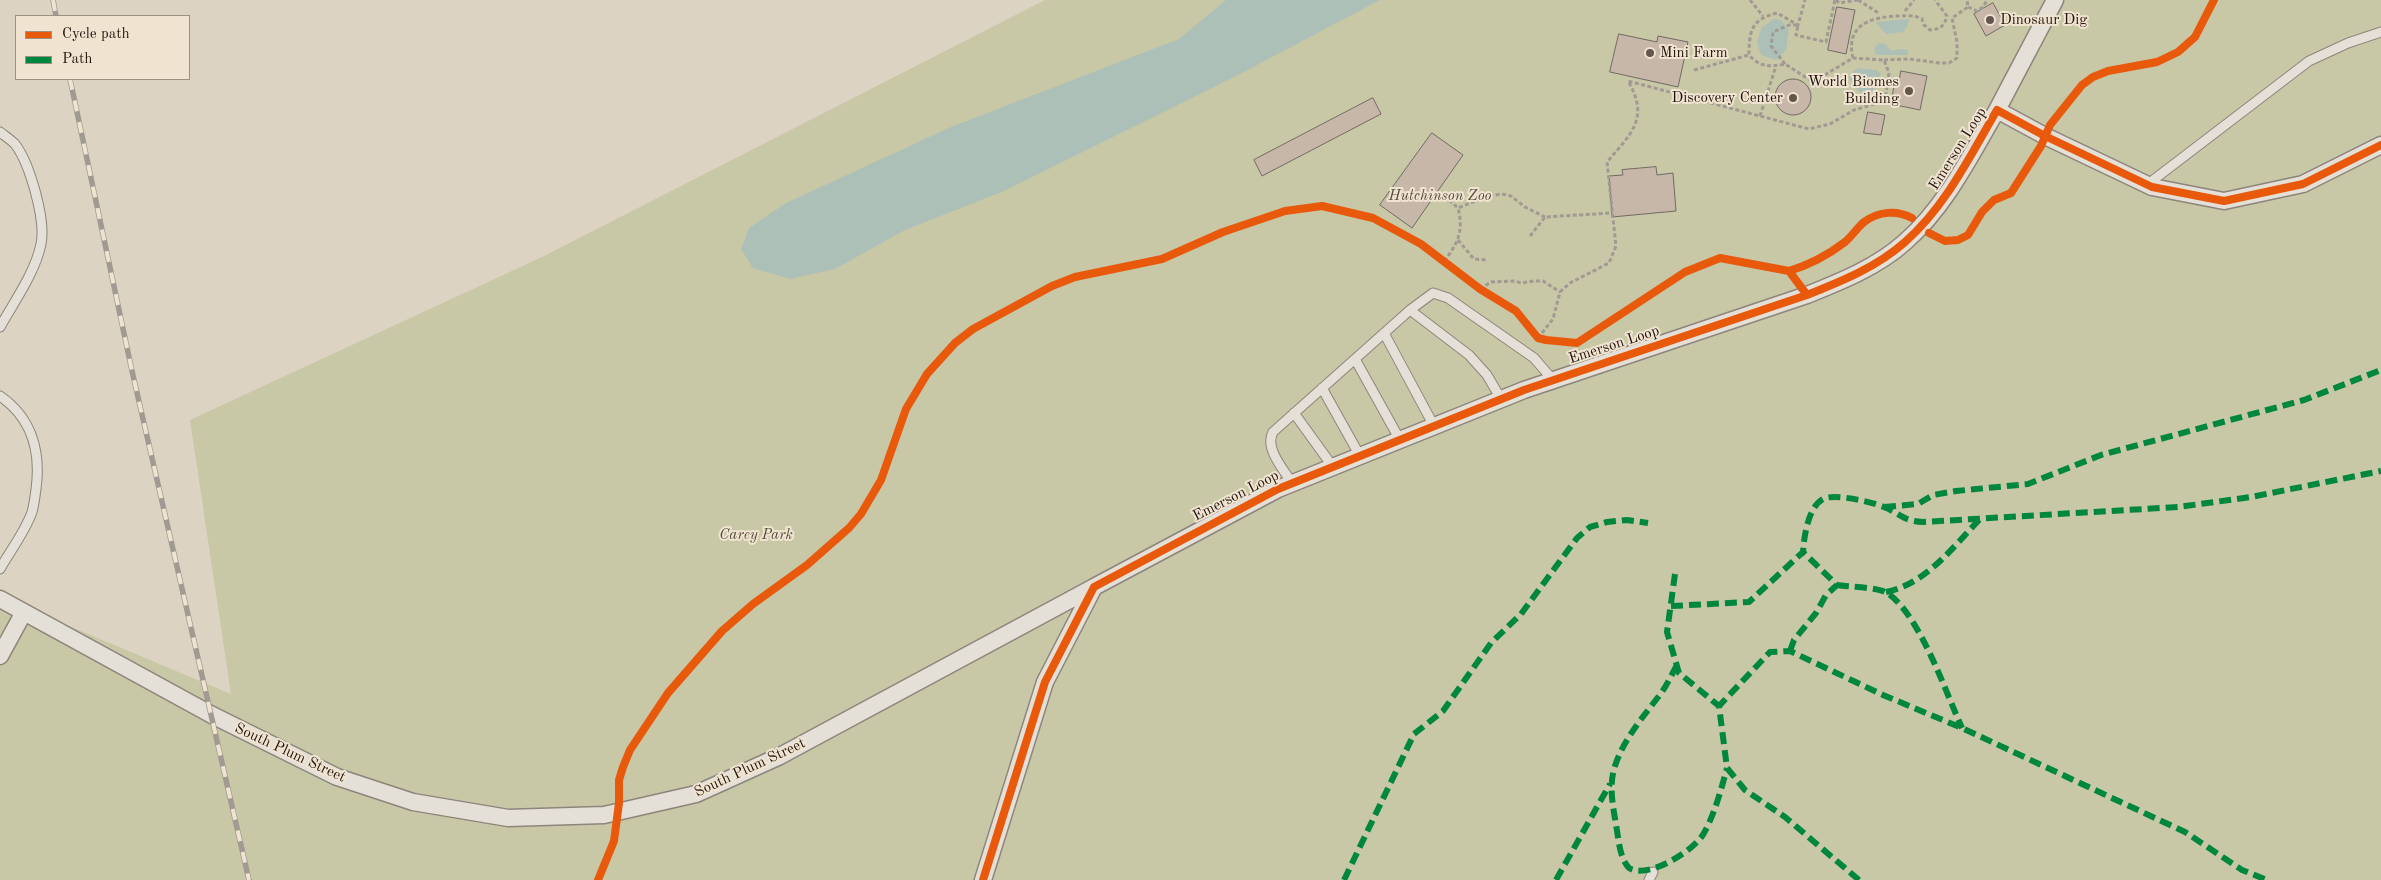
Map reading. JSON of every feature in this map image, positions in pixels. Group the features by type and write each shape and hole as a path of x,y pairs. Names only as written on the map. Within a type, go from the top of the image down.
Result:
{"street":[{"path":"1997,110 2055,0"},
{"name":"Emerson Loop","path":"1094,587 1292,483 1553,380 1808,295 1874,264 1904,244 1922,227 1940,204 1997,110 2045,136 2148,184 2224,201 2303,184 2381,145"},
{"path":"983,880 1045,682 1094,587"},
{"name":"South Plum Street","path":"0,599 212,715 337,777 413,802 508,818 618,813 696,794 780,756 1094,587"},
{"path":"0,656 24,612"}],"lane":[{"path":"2148,184 2309,61 2348,43 2381,32"},
{"path":"0,132 15,145 29,172 40,218 41,243 32,267 0,327"},
{"path":"1292,483 1270,446 1269,438 1272,432 1410,310 1433,293 1448,298 1534,358 1553,380"},
{"path":"1410,310 1469,355 1487,375 1501,399"},
{"path":"1384,333 1434,426"},
{"path":"1355,360 1400,440"},
{"path":"1322,388 1360,456"},
{"path":"0,396 14,406 30,428 36,446 38,473 32,512 0,569"},
{"path":"1294,413 1333,467"}],"path":[{"path":"1750,0 1763,16"},
{"path":"1805,0 1796,36 1826,42 1836,0"},
{"path":"1836,0 1839,4 1858,0 1880,14"},
{"path":"1905,11 1914,0"},
{"path":"1935,0 1947,16 1952,18"},
{"path":"1967,0 1968,7"},
{"path":"1968,7 1977,12 1987,0"},
{"path":"1952,18 1968,7"},
{"path":"1785,64 1767,67 1756,62 1749,55 1749,36 1757,21 1763,16 1777,13 1798,25"},
{"path":"1853,58 1850,47 1851,36 1858,27 1867,21 1915,16 1922,19 1924,25 1930,30 1939,29 1944,24 1947,16"},
{"path":"1798,25 1789,25 1773,32 1771,46 1785,64 1812,82 1853,58 1909,59 1949,63 1957,58 1958,51 1952,18"},
{"path":"1694,70 1749,55"},
{"path":"1532,331 1542,339 1553,319 1560,292 1570,283 1609,263 1616,246 1607,162 1637,125 1637,97 1628,81 1809,129 1830,124 1854,110 1885,101 1889,73 1884,60"},
{"path":"1760,116 1776,66"},
{"path":"1458,208 1488,196 1502,194 1511,196 1525,207 1545,217 1611,213"},
{"path":"1437,255 1448,264 1458,240 1462,221 1458,208 1444,196"},
{"path":"1530,236 1545,217"},
{"path":"1458,240 1474,259 1487,260"},
{"path":"1473,282 1484,291 1491,282 1515,281 1521,283 1543,281 1560,292"}],"green space":[{"name":"Carey Park","path":"1045,0 2381,0 2381,880 0,880 0,597 231,694 190,420 542,257"}],"shaded area":[{"path":"1226,0 1380,0 1238,75 1004,191 905,230 835,269 790,279 753,268 741,249 749,228 786,203 951,127 1179,39"},
{"path":"1774,19 1781,20 1789,30 1786,50 1776,60 1761,55 1757,42 1762,27"},
{"path":"1910,19 1904,32 1886,34 1876,22"},
{"path":"1879,43 1885,44 1892,51 1899,49 1908,50 1908,55 1876,55 1874,48"},
{"path":"1859,68 1876,70 1881,74 1872,93 1859,92 1849,78 1853,71"}],"building":[{"name":"Dinosaur Dig","path":"1993,3 2005,25 1986,36 1974,14"},
{"path":"1837,7 1855,10 1846,54 1828,50"},
{"name":"Mini Farm","path":"1619,34 1657,42 1658,36 1688,42 1678,87 1610,72"},
{"name":"World Biomes Building","path":"1901,71 1927,76 1920,110 1891,104 1894,86 1898,86"},
{"name":"Discovery Center","path":"1793,79 1805,85 1811,97 1805,109 1793,115 1781,109 1775,97 1781,85"},
{"path":"1373,98 1381,114 1262,176 1254,160"},
{"path":"1868,112 1885,115 1881,135 1864,133"},
{"path":"1432,133 1463,155 1412,228 1380,205"},
{"path":"1656,167 1657,175 1673,173 1676,211 1612,217 1609,176 1623,175 1622,170"}],"railway":[{"path":"53,0 56,15"},
{"path":"70,80 132,371 249,880"}],"marked path":[{"path":"1884,507 1918,504 1933,495 1956,491 2028,484 2101,455 2304,400 2381,370"},
{"path":"1671,606 1749,602 1803,552 1810,515 1818,503 1828,497 1871,503 1884,507 1906,519 1923,522 2178,507 2251,497 2381,471"},
{"path":"1886,592 1900,588 1926,573 1980,519"},
{"path":"1344,880 1414,734 1443,711 1491,643 1521,614 1577,538 1590,527 1607,522 1627,520 1648,523"},
{"path":"1790,651 1794,640 1816,613 1826,595 1837,585 1803,552"},
{"path":"1675,574 1667,632 1679,673 1719,706"},
{"path":"1837,585 1883,591 1899,603 1921,635 1962,728"},
{"path":"1859,880 1785,817 1745,790 1727,768 1719,706 1770,652 1790,651 1883,695 1962,728 2185,832 2242,870 2267,880"},
{"path":"1677,665 1662,692 1628,738 1614,769 1612,790 1614,811 1621,854 1629,868 1637,871 1659,867 1681,855 1699,840 1711,818 1727,768"},
{"path":"1556,880 1610,784"}],"cycle path":[{"path":"1929,233 1945,241 1958,240 1968,235 1982,212 1994,200 2011,193 2041,146 2050,125 2082,85 2093,77 2108,71 2157,62 2178,52 2195,37 2214,0"},
{"path":"983,880 1045,682 1094,587 1278,489 1524,390 1807,295 1859,273 1894,251 1920,228 1933,213 1956,180 1997,110 2045,136 2152,187 2224,201 2303,184 2381,145"},
{"path":"598,880 614,841 619,803 619,780 623,767 630,750 668,693 722,631 753,604 807,565 849,528 861,514 881,480 906,409 927,374 955,343 973,329 1052,286 1075,277 1162,259 1223,232 1285,211 1322,206 1373,218 1421,244 1480,289 1516,311 1538,338 1546,340 1577,343 1685,272 1720,258 1789,271 1807,295"},
{"path":"1789,271 1811,263 1832,251 1845,242 1870,218 1888,213 1906,215 1912,218"}],"place":[{"name":"Dinosaur Dig","path":"1990,20"},
{"name":"Mini Farm","path":"1650,53"},
{"name":"World Biomes Building","path":"1909,91"},
{"name":"Discovery Center","path":"1793,98"}],"park label":[{"name":"Hutchinson Zoo","path":"1440,196"}]}
